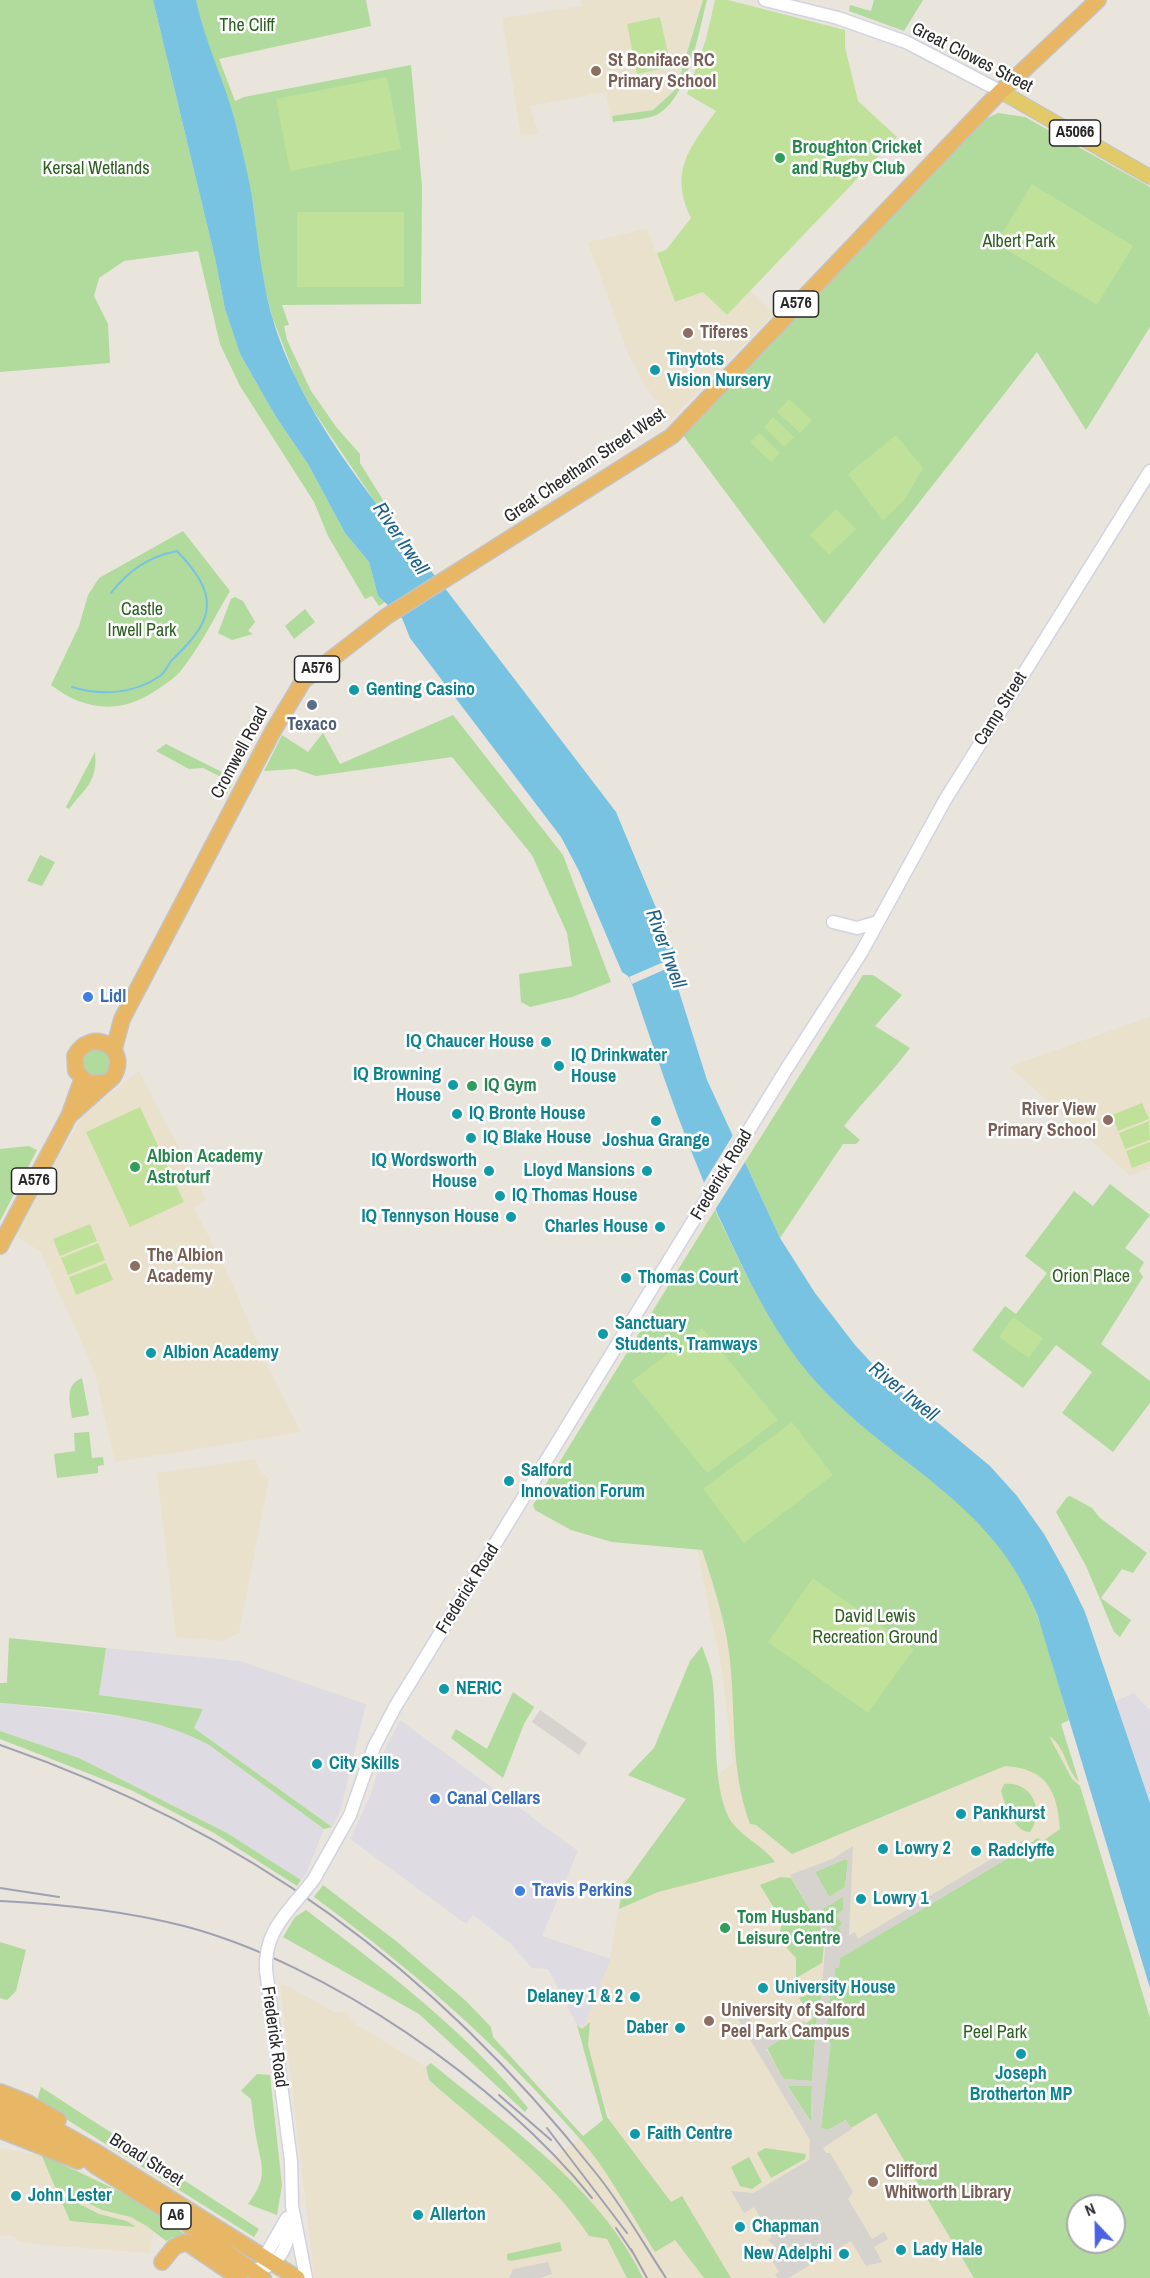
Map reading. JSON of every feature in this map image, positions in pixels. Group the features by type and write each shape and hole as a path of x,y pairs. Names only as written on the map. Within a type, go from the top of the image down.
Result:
{"highway":[{"name":"Great Cheetham Street West","path":"464,568 672,436 1000,91 1098,0"},
{"name":"Cromwell Road","path":"114,1049 122,1018 273,731 303,681 337,652 395,611 464,568"},
{"name":"Cromwell Road","path":"96,1040 122,1018"},
{"path":"96,1040 114,1049"},
{"name":"A576","path":"0,1246 69,1116 82,1080 76,1071 75,1056 85,1044 96,1040"},
{"name":"A576","path":"69,1116 117,1071 118,1057 114,1049"},
{"path":"82,1080 100,1085 107,1082"},
{"path":"0,2092 28,2103 62,2122 94,2151"},
{"name":"Broad Street","path":"0,2104 48,2125 94,2151 257,2271"},
{"name":"Broad Street","path":"0,2116 77,2151 97,2167 257,2271 297,2278"},
{"path":"0,2130 97,2167"},
{"path":"162,2262 174,2247 186,2242 257,2271"}],"main road":[{"name":"Great Clowes Street","path":"765,0 838,18 906,42 1000,91 1150,177"},
{"name":"Camp Street","path":"861,953 945,800 1150,471"},
{"path":"833,922 857,928 878,922"},
{"name":"Frederick Road","path":"306,2278 292,2206 291,2161 266,1970 266,1948 271,1934 314,1879 339,1837 350,1815 374,1747 395,1707 861,953"},
{"path":"257,2271 288,2244 292,2206"}],"shaded area":[{"name":"St Boniface RC Primary School","path":"581,0 703,0 676,89 653,110 610,116 606,92 530,106 538,133 521,136 502,18 582,6"},
{"name":"Tiferes","path":"647,229 675,302 703,292 727,315 750,291 774,314 670,420 644,384 629,356 588,242"},
{"name":"River View Primary School","path":"1150,1017 1150,1168 1130,1176 1011,1068 1013,1065"},
{"name":"The Albion Academy","path":"139,1071 206,1199 194,1208 231,1281 264,1359 301,1432 115,1462 95,1374 85,1349 40,1251 14,1235 82,1116"},
{"path":"715,1210 761,1322 1053,1697 1150,2018 1150,2278 316,2278 314,2276 280,1984 336,2013 348,2011 349,2020 426,2067 429,2080 535,2170 583,2136 611,2121 578,2025 584,2026 610,1960 623,1879 629,1878 686,1799 733,1763 722,1670 697,1549 612,1542 535,1510 533,1505"},
{"path":"255,1459 261,1472 269,1479 239,1633 223,1641 176,1637 157,1473"},
{"path":"106,1648 240,1661 366,1704 341,1809 332,1827 193,1727 203,1709 99,1695"},
{"path":"1134,1693 1150,1711 1150,1803 1114,1702"},
{"path":"0,1703 150,1720 191,1734 324,1829 306,1874 301,1880 227,1833 79,1758 0,1731"},
{"path":"540,1710 587,1743 579,1755 532,1722"},
{"path":"400,1720 578,1851 542,1936 611,1959 585,2027 577,2025 548,1969 532,1968 510,1943 473,1915 466,1924 350,1839 370,1797 384,1751"},
{"path":"1023,1840 1025,1848 840,1958 839,1968 835,1968 834,1979 832,1979 833,1993 830,1994 825,2042 831,2043 821,2128 828,2130 846,2120 852,2129 823,2148 826,2153 830,2153 853,2192 848,2199 872,2239 884,2232 888,2239 874,2247 882,2262 866,2266 851,2241 788,2278 777,2278 775,2274 779,2272 769,2255 776,2248 768,2240 772,2237 754,2207 744,2213 731,2191 753,2193 809,2160 810,2140 738,2019 747,2014 762,2037 768,2039 804,2020 806,2023 766,2049 784,2079 812,2081 817,2017 812,2019 811,2016 820,2010 826,1937 790,1875 834,1858 853,1846 849,1935 855,1932 858,1939","holes":["844,1859 848,1860 845,1887 829,1897 815,1872","843,1897 843,1910 836,1915 842,1924 838,1927 841,1933 836,1935 821,1910","787,2086 812,2086 810,2121"]},
{"path":"0,2148 54,2158 131,2197 156,2218 150,2253 45,2245 18,2241 13,2236 0,2235"},
{"path":"548,2262 552,2274 540,2278 509,2278 513,2269"}],"green space":[{"name":"Kersal Wetlands","path":"0,0 153,0 215,258 225,309 240,354 276,417 308,464 345,533 369,562 378,596 385,602 379,606 372,596 365,599 328,536 314,502 240,386 220,344 198,251 124,261 99,278 94,296 108,324 110,363 0,372"},
{"name":"The Cliff","path":"196,0 366,0 371,26 219,59 235,101 244,97 411,65 422,187 421,304 282,305 289,325 284,326 287,340 311,391 337,428 360,454 360,463 388,508 382,512 313,410 296,379 272,316 259,264 254,208 234,119 203,35"},
{"path":"703,0 707,0 690,65 675,97 665,109 654,116 613,122 612,116 653,110 676,89"},
{"name":"Broughton Cricket and Rugby Club","path":"715,0 728,0 845,30 845,47 858,101 897,137 727,315 703,292 675,302 657,253 666,250 691,218 682,187 685,161 690,149 716,111 687,94 706,39"},
{"path":"874,0 923,0 904,31 849,11 850,5 871,11"},
{"path":"660,17 671,67 637,74 627,24"},
{"path":"387,77 401,149 290,171 276,99"},
{"name":"Albert Park","path":"998,113 1025,117 1150,187 1150,327 1086,430 1037,352 824,624 683,435 977,123"},
{"path":"1032,184 1133,246 1097,305 996,243"},
{"path":"297,212 404,212 404,287 297,287"},
{"path":"789,399 812,420 800,433 777,412"},
{"path":"773,417 794,437 785,447 764,427"},
{"path":"759,433 780,453 771,462 750,442"},
{"path":"896,435 923,468 905,499 883,521 848,474"},
{"path":"836,509 856,529 829,555 810,535"},
{"name":"Castle Irwell Park","path":"183,531 230,591 200,644 179,673 147,696 120,706 106,707 78,701 51,685 79,626 88,595 99,578"},
{"path":"235,597 243,601 255,622 248,631 253,634 232,640 218,633 231,599"},
{"path":"305,609 315,622 294,639 285,626"},
{"path":"453,715 563,855 611,982 572,997 530,1007 521,1002 519,974 572,966 567,933 532,855 452,757 316,776 295,769 264,771 282,735 308,752 323,733 340,764"},
{"path":"166,744 230,776 233,783 225,797 221,795 229,781 203,768 189,769 156,751"},
{"path":"95,752 92,778 69,809 66,807"},
{"path":"40,855 55,862 42,886 27,881"},
{"path":"863,975 873,975 902,995 875,1026 910,1048 844,1126 860,1140 856,1144 843,1144 780,1238 745,1162"},
{"path":"92,1047 108,1052 112,1069 99,1080 80,1070 80,1058"},
{"path":"1142,1103 1149,1119 1118,1131 1112,1115"},
{"name":"Albion Academy Astroturf","path":"140,1107 184,1202 130,1227 86,1132"},
{"path":"1149,1121 1150,1140 1125,1149 1119,1133"},
{"path":"1150,1142 1150,1161 1132,1168 1126,1151"},
{"path":"29,1146 37,1150 0,1221 0,1149"},
{"name":"Orion Place","path":"1110,1184 1150,1215 1125,1248 1144,1262 1139,1271 1143,1277 1101,1344 1150,1381 1150,1403 1113,1452 1062,1413 1092,1372 1056,1345 1023,1388 972,1350 1005,1306 1016,1314 1047,1273 1025,1256 1074,1191 1093,1206"},
{"path":"715,1210 757,1294 807,1370 851,1416 973,1515 1006,1555 1028,1593 1051,1656 1069,1720 1061,1724 1079,1782 1059,1746 1049,1736 1072,1779 1080,1786 1150,2018 1150,2278 974,2278 876,2113 851,2128 846,2120 828,2130 821,2128 830,2043 825,2042 830,1993 833,1993 832,1979 834,1979 835,1968 839,1968 840,1958 1025,1848 1037,1838 1043,1841 1060,1829 1056,1803 1047,1784 1031,1772 1005,1766 792,1854 756,1825 750,1824 744,1804 736,1763 732,1682 726,1634 702,1550 612,1542 571,1530 535,1510 533,1505"},
{"path":"90,1224 97,1241 60,1256 53,1239"},
{"path":"98,1243 105,1260 68,1275 61,1258"},
{"path":"106,1263 113,1280 76,1295 69,1277"},
{"path":"1013,1317 1043,1338 1029,1358 999,1337"},
{"path":"702,1328 778,1420 707,1473 632,1381"},
{"path":"82,1378 89,1415 72,1418 70,1390 76,1381"},
{"path":"792,1422 833,1475 744,1543 703,1489"},
{"path":"89,1432 92,1458 103,1457 104,1465 98,1466 98,1473 57,1478 54,1454 75,1451 74,1433"},
{"path":"1070,1496 1092,1508 1100,1518 1147,1553 1133,1573 1122,1569 1101,1598 1131,1620 1120,1637 1114,1632 1086,1566 1056,1512"},
{"name":"David Lewis Recreation Ground","path":"813,1578 914,1649 868,1713 768,1642"},
{"path":"9,1638 106,1648 99,1695 203,1709 194,1728 332,1827 324,1829 209,1745 186,1734 161,1725 108,1714 0,1703 0,1683 7,1683"},
{"path":"702,1646 712,1677 717,1769 723,1804 734,1825 775,1862 658,1892 619,1909 623,1886 686,1799 628,1775 654,1748 690,1661"},
{"path":"513,1692 534,1707 524,1724 503,1778 451,1738 456,1729 487,1749"},
{"path":"0,1731 79,1758 227,1833 301,1880 297,1886 214,1833 131,1790 0,1739"},
{"path":"1004,1784 1022,1787 1033,1799 1036,1815 1035,1824 1030,1832 1019,1828 1011,1817 1001,1791"},
{"path":"845,1859 848,1860 845,1887 829,1897 815,1872"},
{"path":"781,1877 791,1878 825,1935 822,1963 796,1978 796,1958 788,1949 780,1932 782,1921 760,1885"},
{"path":"323,1885 396,1941 466,2001 491,2027 493,2037 583,2136 603,2120 577,2025 582,2029 590,2022 588,2045 607,2117 671,2202 682,2196 731,2278 704,2278 675,2240 655,2252 597,2160 568,2125 458,2014 402,1965 314,1897"},
{"path":"844,1896 841,1933 836,1936 821,1910"},
{"path":"306,1910 394,1978 451,2027 504,2080 528,2108 525,2112 419,2014 283,1937 295,1917"},
{"path":"0,1942 26,1950 16,1991 7,2000 0,1998"},
{"path":"822,1989 820,2011 811,2016 799,1998"},
{"path":"817,2016 812,2081 783,2079 767,2048"},
{"path":"431,2063 520,2134 577,2186 602,2214 624,2245 643,2278 627,2278 607,2239 589,2236 573,2214 535,2172 429,2080 426,2067"},
{"path":"257,2074 270,2075 282,2185 277,2215 248,2204 261,2181 262,2168 251,2099 241,2091"},
{"path":"787,2085 812,2086 811,2122"},
{"path":"41,2087 259,2229 254,2237 42,2104 38,2097"},
{"path":"765,2148 806,2154 805,2159 771,2178 757,2153"},
{"path":"41,2154 131,2197 191,2238 176,2240 173,2237 166,2241 131,2217 102,2210 55,2187"},
{"path":"749,2157 762,2182 752,2189 740,2186 731,2167"},
{"path":"58,2193 99,2214 127,2221 136,2227 70,2221"},
{"path":"560,2242 562,2251 507,2260 507,2254"}],"water":[{"name":"River Irwell","path":"153,0 196,0 204,31 231,106 240,143 271,313 283,349 317,417 383,512 429,572 431,571 441,583 616,812 674,951 677,985 707,1080 780,1238 815,1293 855,1345 890,1383 990,1466 1017,1496 1044,1534 1067,1575 1085,1612 1150,1803 1150,1988 1038,1617 1018,1576 994,1541 966,1511 872,1434 810,1375 767,1314 704,1183 678,1117 632,984 628,976 622,972 579,871 561,837 410,638 402,618 378,596 369,562 345,533 308,464 276,417 240,354 225,309 215,258"}],"pier":[{"path":"675,957 675,965 632,984 629,977"},
{"path":"733,1135 745,1162 715,1210 703,1184"}],"waterway":[{"path":"72,687 94,692 117,692 150,682 164,672 198,631 207,606 206,594 200,581 177,551 157,557 132,571 111,593"}],"railway":[{"path":"0,1745 90,1780 174,1819 254,1864 329,1914 401,1969 468,2031 533,2098 605,2185 666,2278"},
{"path":"0,1888 59,1897"},
{"path":"0,1901 93,1909 162,1921 239,1944 295,1968 352,1998 407,2033 460,2071 509,2112 554,2155 592,2198"},
{"path":"499,2095 551,2140"},
{"path":"547,2128 627,2233"},
{"path":"616,2228 635,2256"},
{"path":"631,2249 647,2278"}],"place":[{"name":"St Boniface RC Primary School","path":"596,71"},
{"name":"Broughton Cricket and Rugby Club","path":"780,158"},
{"name":"Tiferes","path":"688,333"},
{"name":"Tinytots Vision Nursery","path":"655,370"},
{"name":"Genting Casino","path":"354,690"},
{"name":"Texaco","path":"312,705"},
{"name":"Lidl","path":"88,997"},
{"name":"IQ Chaucer House","path":"546,1042"},
{"name":"IQ Drinkwater House","path":"559,1066"},
{"name":"IQ Browning House","path":"453,1085"},
{"name":"IQ Gym","path":"472,1086"},
{"name":"IQ Bronte House","path":"457,1114"},
{"name":"River View Primary School","path":"1108,1120"},
{"name":"Joshua Grange","path":"656,1121"},
{"name":"IQ Blake House","path":"471,1138"},
{"name":"Albion Academy Astroturf","path":"135,1167"},
{"name":"IQ Wordsworth House","path":"489,1171"},
{"name":"Lloyd Mansions","path":"647,1171"},
{"name":"IQ Thomas House","path":"500,1196"},
{"name":"IQ Tennyson House","path":"511,1217"},
{"name":"Charles House","path":"660,1227"},
{"name":"The Albion Academy","path":"135,1266"},
{"name":"Thomas Court","path":"626,1278"},
{"name":"Sanctuary Students, Tramways","path":"603,1334"},
{"name":"Albion Academy","path":"151,1353"},
{"name":"Salford Innovation Forum","path":"509,1481"},
{"name":"NERIC","path":"444,1689"},
{"name":"City Skills","path":"317,1764"},
{"name":"Canal Cellars","path":"435,1799"},
{"name":"Pankhurst","path":"961,1814"},
{"name":"Lowry 2","path":"883,1849"},
{"name":"Radclyffe","path":"976,1851"},
{"name":"Travis Perkins","path":"520,1891"},
{"name":"Lowry 1","path":"861,1899"},
{"name":"Tom Husband Leisure Centre","path":"725,1928"},
{"name":"University House","path":"763,1988"},
{"name":"Delaney 1 & 2","path":"635,1997"},
{"name":"University of Salford Peel Park Campus","path":"709,2021"},
{"name":"Daber","path":"680,2028"},
{"name":"Joseph Brotherton MP","path":"1021,2054"},
{"name":"Faith Centre","path":"635,2134"},
{"name":"Clifford Whitworth Library","path":"873,2182"},
{"name":"John Lester","path":"16,2196"},
{"name":"Allerton","path":"418,2215"},
{"name":"Chapman","path":"740,2227"},
{"name":"Lady Hale","path":"901,2250"},
{"name":"New Adelphi","path":"844,2254"}],"park label":[{"name":"Peel Park","path":"995,2033"}]}
